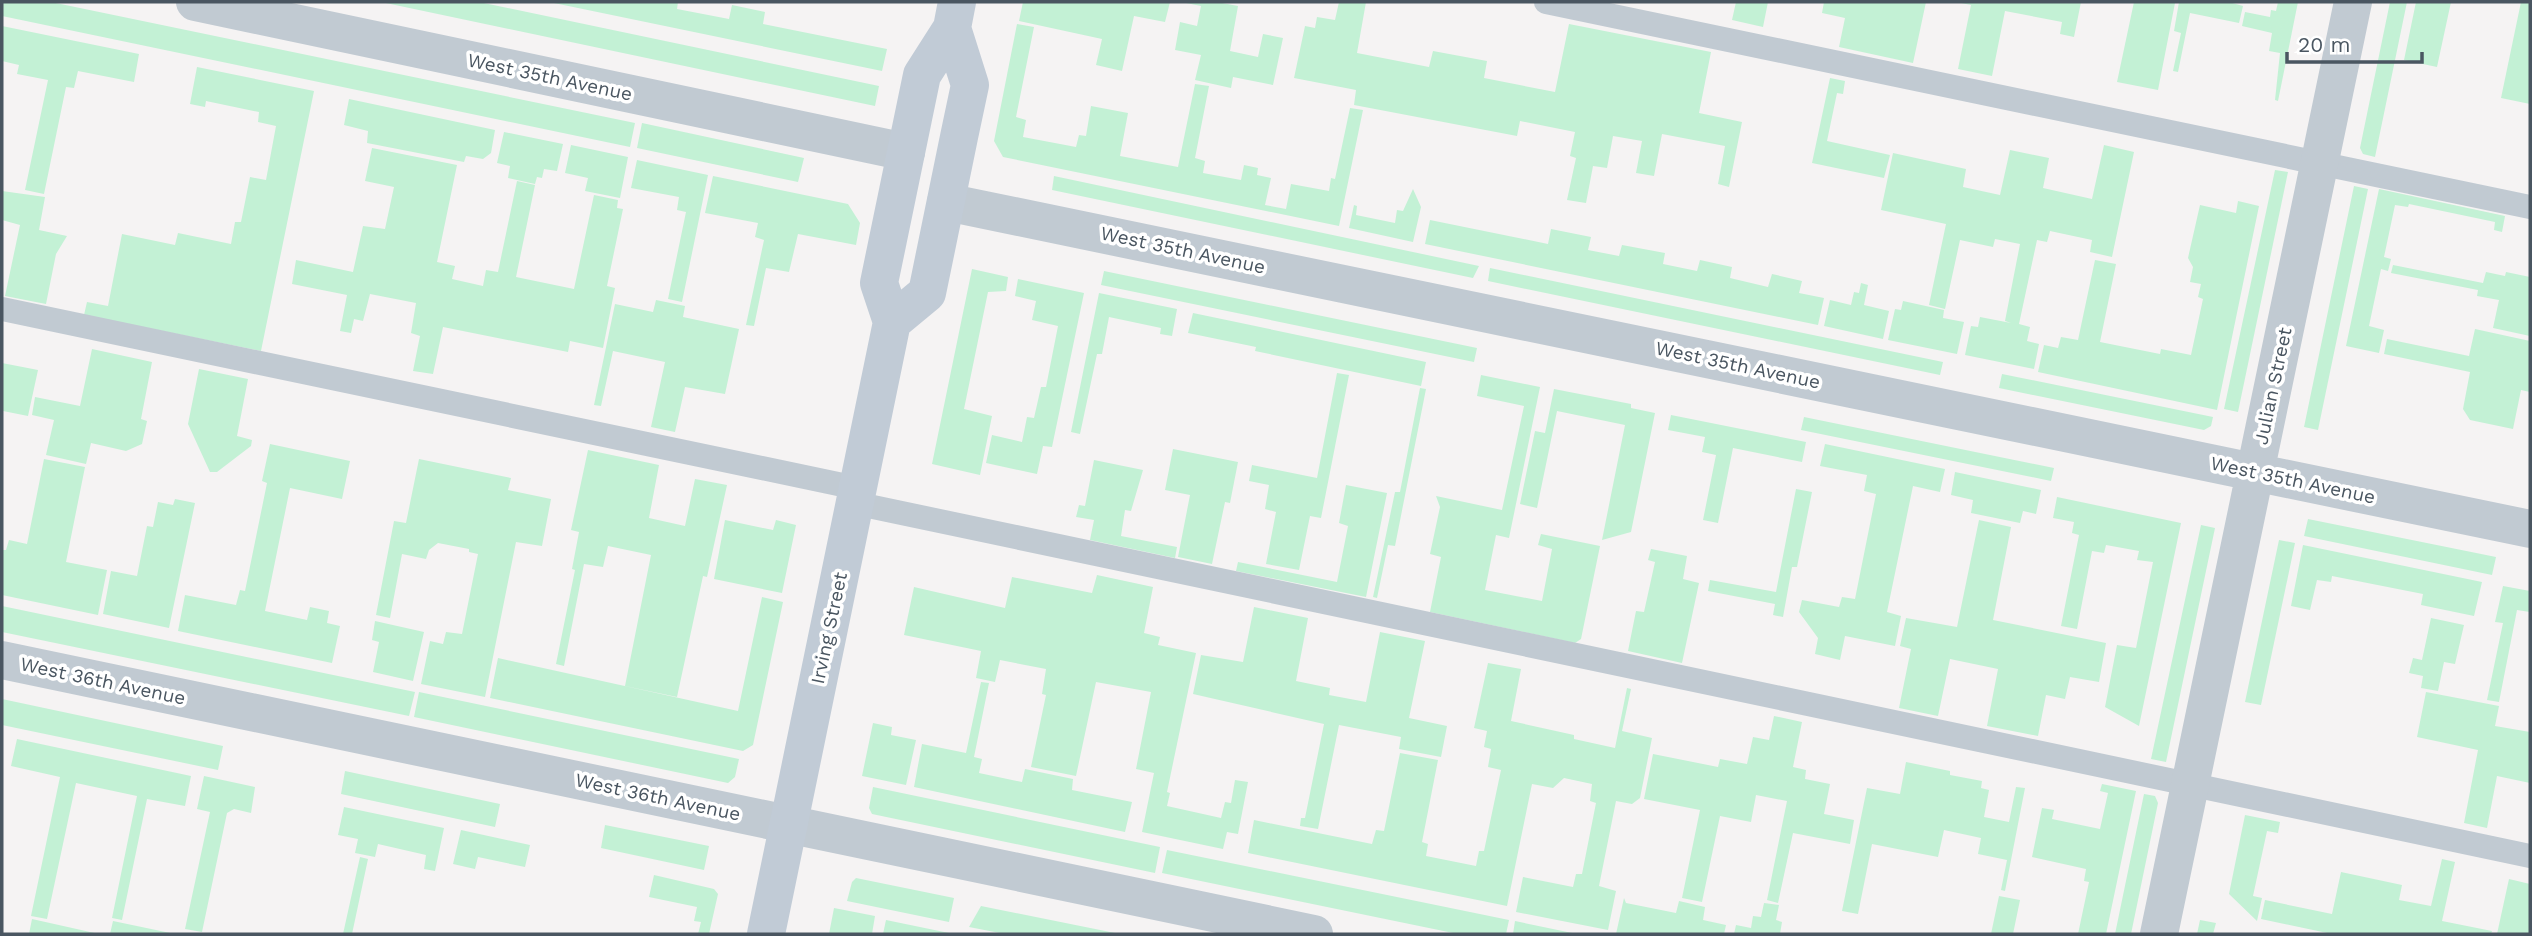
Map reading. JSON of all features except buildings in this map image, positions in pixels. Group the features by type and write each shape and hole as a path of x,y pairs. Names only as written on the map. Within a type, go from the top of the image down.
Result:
{"main road":[{"path":"954,15 970,85 927,293 892,322 878,283 922,75 954,15"},
{"name":"Irving Street","path":"766,934 892,322"}],"street":[{"name":"West 35th Avenue","path":"195,2 906,152"},
{"name":"Julian Street","path":"2159,934 2353,2"},
{"name":"West 35th Avenue","path":"946,202 2530,529"},
{"name":"West 36th Avenue","path":"2,660 1314,934"}],"lane":[{"path":"1546,2 2530,207"},
{"path":"2,309 856,496 2530,856"}],"green space":[{"path":"2,2 51,2 635,123 630,147 2,16"},
{"path":"381,2 479,2 879,86 875,106"},
{"path":"549,2 678,2 677,9 729,19 732,5 765,12 763,24 887,49 882,71"},
{"path":"1023,2 1170,2 1165,22 1134,16 1122,71 1096,65 1102,39 1019,21"},
{"path":"1181,2 1217,2 1238,6 1230,51 1258,57 1263,34 1283,38 1273,85 1233,77 1231,88 1195,80 1201,55 1175,50 1180,22 1197,26 1201,6"},
{"path":"1339,2 1366,2 1357,53 1429,67 1433,51 1487,61 1484,78 1555,92 1569,24 1711,52 1699,113 1742,122 1729,187 1718,184 1725,146 1662,134 1654,176 1636,173 1642,141 1613,136 1607,168 1593,166 1586,203 1567,200 1576,158 1570,156 1575,132 1520,121 1517,136 1354,105 1356,90 1294,78 1305,26 1315,28 1317,17 1335,20"},
{"path":"1736,2 1768,2 1763,27 1732,20"},
{"path":"1824,2 1926,2 1913,63 1839,47 1845,18 1822,13"},
{"path":"1956,2 2081,2 2074,37 2060,34 2062,22 2005,11 1992,76 1958,69 1971,5"},
{"path":"2134,2 2175,3 2158,90 2117,82"},
{"path":"2179,2 2229,2 2243,6 2239,23 2190,13 2178,72 2173,71 2181,33 2174,31"},
{"path":"2278,2 2298,2 2278,101 2275,100 2280,53 2269,51 2272,33 2242,26 2245,12 2270,17 2271,10 2276,11"},
{"path":"2390,2 2407,2 2375,157 2363,154 2360,148"},
{"path":"2416,2 2451,2 2437,67 2404,60"},
{"path":"2521,2 2530,2 2530,104 2501,98"},
{"path":"1017,24 1034,27 1016,117 1026,120 1023,137 1076,147 1079,135 1086,136 1091,106 1128,113 1120,156 1178,167 1195,84 1209,86 1195,158 1205,161 1203,173 1241,180 1244,165 1258,168 1257,175 1271,178 1265,205 1286,209 1291,184 1329,191 1331,178 1335,179 1350,108 1363,110 1339,226 1003,157 994,141"},
{"path":"2,26 139,54 134,82 78,71 74,88 66,87 44,194 25,190 48,80 17,74 19,65 2,61"},
{"path":"197,67 314,91 261,351 84,315 87,302 108,306 122,234 175,245 178,233 231,244 235,222 241,222 250,177 266,180 276,126 258,122 259,112 206,101 205,107 190,104"},
{"path":"1830,78 1845,81 1843,94 1837,93 1827,141 1890,155 1884,178 1812,163"},
{"path":"349,99 495,130 491,153 483,159 466,156 464,162 367,143 368,131 344,125"},
{"path":"642,123 804,158 798,182 637,148"},
{"path":"504,132 563,144 557,171 544,169 542,178 537,177 535,184 508,178 510,166 497,163"},
{"path":"571,145 628,157 620,198 585,191 588,178 565,173"},
{"path":"2104,145 2134,152 2112,257 2090,252 2092,240 2050,231 2047,242 2037,240 2019,324 2030,327 2027,341 2039,344 2034,369 1965,355 1971,326 1978,327 1980,317 2011,323 2005,321 2020,244 1995,239 1993,247 1960,240 1945,309 1929,305 1946,224 1881,210 1893,153 1966,169 1963,187 2000,195 2010,150 2049,158 2043,188 2092,199"},
{"path":"372,148 457,165 437,262 455,266 452,279 483,286 486,270 498,272 517,181 535,185 516,277 574,289 594,195 618,200 617,208 623,209 607,286 615,288 603,348 570,341 568,352 443,327 433,374 413,371 420,336 411,333 416,303 370,294 363,321 354,319 351,333 340,331 347,295 292,284 296,260 353,272 363,226 385,229 394,187 365,181"},
{"path":"637,160 708,175 682,302 668,299 686,212 677,210 679,197 631,188"},
{"path":"2275,170 2288,172 2238,412 2224,409"},
{"path":"713,176 848,204 860,223 856,245 798,234 789,272 766,268 754,326 746,325 764,240 755,237 758,223 705,213"},
{"path":"1054,176 1479,266 1473,278 1052,190"},
{"path":"2354,186 2368,189 2318,430 2304,427"},
{"path":"1413,189 1421,207 1413,242 1349,228 1354,205 1357,206 1356,215 1395,223 1397,210 1403,211"},
{"path":"2379,189 2505,216 2502,232 2494,230 2495,222 2409,204 2408,207 2395,205 2384,257 2391,259 2388,271 2381,269 2369,326 2384,330 2379,353 2346,346"},
{"path":"2,191 45,197 39,230 67,236 56,254 46,304 5,296 20,225 2,220"},
{"path":"2238,201 2259,206 2217,410 2038,372 2044,345 2058,348 2061,337 2078,340 2095,260 2116,264 2100,342 2160,354 2161,349 2191,355 2203,299 2198,297 2201,284 2190,282 2193,267 2188,258 2200,205 2236,213"},
{"path":"1430,220 1548,244 1551,229 1591,237 1588,250 1619,256 1622,245 1665,253 1663,264 1697,271 1700,260 1732,267 1730,278 1768,287 1772,274 1802,281 1799,293 1824,298 1818,325 1425,244"},
{"path":"2393,265 2483,283 2486,272 2505,276 2506,272 2530,277 2530,336 2493,328 2499,300 2477,296 2478,290 2391,273"},
{"path":"1490,268 1943,362 1940,375 1488,281"},
{"path":"972,269 1008,277 1006,291 988,292 964,409 992,416 980,475 932,464"},
{"path":"1104,271 1477,348 1474,362 1101,285"},
{"path":"1018,279 1084,293 1052,447 1043,446 1037,474 986,463 992,435 1022,442 1027,417 1034,418 1041,387 1046,387 1058,326 1032,320 1036,301 1015,296"},
{"path":"1861,283 1868,285 1864,305 1889,311 1883,339 1824,326 1830,300 1851,305 1854,292 1859,293"},
{"path":"1099,293 1177,309 1172,336 1160,334 1161,328 1109,317 1102,354 1097,354 1080,434 1071,432"},
{"path":"656,300 685,306 683,317 739,329 725,394 685,387 675,432 651,427 665,362 613,351 601,406 594,405 615,304 653,312"},
{"path":"1903,301 1944,310 1943,318 1964,322 1957,354 1888,340 1895,309 1901,310"},
{"path":"1193,313 1426,362 1421,386 1255,351 1256,347 1188,333"},
{"path":"2475,329 2530,341 2530,392 2521,390 2513,429 2470,420 2463,409 2470,372 2384,354 2387,339 2469,356"},
{"path":"92,349 152,362 141,419 147,421 142,444 126,451 91,443 86,464 46,455 54,420 32,415 35,397 80,406"},
{"path":"2,363 38,370 28,416 3,411 2,413"},
{"path":"199,369 248,379 237,436 252,440 251,446 217,472 210,472 188,424"},
{"path":"1337,373 1349,375 1321,518 1310,516 1299,570 1266,564 1276,512 1265,509 1269,485 1249,481 1252,465 1317,478"},
{"path":"2002,374 2213,417 2211,426 2204,430 1999,388"},
{"path":"1481,375 1540,387 1509,538 1496,535 1485,590 1542,601 1552,549 1538,545 1541,534 1600,546 1581,639 1575,643 1430,612 1441,557 1430,554 1440,507 1436,496 1502,510 1524,406 1477,396"},
{"path":"1420,388 1426,389 1395,546 1388,545 1377,598 1373,597 1395,492 1400,492"},
{"path":"1554,389 1631,404 1631,408 1655,413 1631,532 1602,540 1625,425 1557,411 1537,508 1520,504 1535,431 1545,433"},
{"path":"1671,415 1806,442 1802,462 1733,448 1718,523 1703,520 1716,455 1702,452 1705,437 1668,430"},
{"path":"1804,417 2054,468 2051,481 1801,430"},
{"path":"270,444 350,461 342,499 290,488 265,611 307,620 310,607 329,611 327,623 340,626 332,663 178,631 185,595 236,605 240,590 245,591 267,483 262,481"},
{"path":"1825,444 1945,469 1940,492 1913,486 1887,612 1901,616 1895,646 1845,636 1840,660 1815,654 1818,638 1799,612 1802,600 1839,607 1842,597 1855,599 1876,494 1864,491 1867,475 1820,466"},
{"path":"1173,449 1238,462 1230,503 1225,502 1212,564 1178,557 1190,495 1165,490"},
{"path":"588,450 659,465 649,518 685,526 695,479 727,485 707,577 703,576 677,697 625,686 651,555 608,546 603,567 584,564 564,666 556,664 575,570 572,569 579,532 571,530"},
{"path":"44,459 85,467 66,562 107,570 98,615 2,595 2,550 6,550 9,540 27,544"},
{"path":"419,459 511,478 508,490 551,499 542,546 516,542 485,697 421,684 430,641 443,644 446,632 462,634 478,554 469,552 469,549 438,543 429,550 426,559 402,554 390,618 376,615 394,521 406,523"},
{"path":"1094,460 1143,470 1131,511 1125,510 1121,536 1177,547 1175,558 1090,540 1094,520 1076,517 1079,505 1085,506"},
{"path":"1955,472 2041,490 2036,514 2023,511 2020,523 1971,513 1973,500 1951,495"},
{"path":"1346,485 1387,493 1366,597 1236,571 1238,562 1337,582 1348,526 1339,523"},
{"path":"1796,489 1812,492 1797,567 1792,567 1783,617 1773,615 1775,604 1708,591 1710,580 1776,592"},
{"path":"2057,497 2181,523 2139,726 2105,707 2117,645 2136,648 2153,562 2137,560 2139,551 2106,545 2104,553 2092,551 2077,629 2061,626 2079,535 2072,533 2074,522 2053,518"},
{"path":"175,499 195,503 169,628 103,614 111,571 137,576 147,526 153,527 158,502 173,505"},
{"path":"2308,519 2496,557 2492,575 2304,536"},
{"path":"725,520 773,530 776,520 796,525 782,593 714,579"},
{"path":"1979,520 2011,527 1993,620 2106,643 2099,682 2070,677 2065,699 2046,695 2038,736 1987,726 1998,669 1950,659 1938,716 1899,708 1911,649 1900,646 1906,618 1957,627"},
{"path":"2201,525 2215,528 2166,762 2151,759"},
{"path":"2279,540 2295,543 2261,705 2245,702"},
{"path":"2303,545 2482,582 2474,616 2421,605 2423,594 2332,576 2331,582 2317,580 2310,610 2291,606"},
{"path":"1651,549 1687,556 1683,579 1699,583 1682,663 1628,651 1636,611 1644,612 1655,562 1648,560"},
{"path":"1097,575 1153,587 1144,633 1160,637 1158,645 1196,653 1167,792 1170,793 1167,806 1221,818 1225,802 1231,803 1235,780 1248,782 1238,834 1227,832 1223,849 1142,832 1154,773 1136,769 1151,692 1096,682 1076,776 1031,767 1046,695 1042,694 1046,669 1000,660 995,682 976,678 981,651 904,635 914,587 1005,608 1012,577 1092,593"},
{"path":"2503,586 2530,591 2530,612 2517,610 2499,702 2487,700 2503,623 2495,622"},
{"path":"762,597 783,602 753,745 743,751 490,698 498,658 738,711"},
{"path":"2,606 415,692 409,716 2,632"},
{"path":"1254,607 1308,618 1296,681 1330,688 1329,695 1366,702 1380,632 1425,641 1409,718 1447,726 1441,757 1399,749 1401,737 1339,725 1318,829 1300,826 1301,818 1305,818 1324,724 1193,694 1201,655 1243,662"},
{"path":"2431,618 2464,625 2455,664 2444,662 2438,691 2421,688 2423,676 2409,673 2413,658 2422,660"},
{"path":"375,621 424,632 413,681 373,672 379,642 372,640"},
{"path":"1488,663 1521,669 1511,721 1574,735 1574,739 1615,748 1627,688 1631,689 1622,731 1652,738 1640,798 1632,804 1616,801 1599,886 1616,891 1608,930 1516,912 1523,877 1573,887 1576,874 1582,874 1596,803 1590,801 1592,784 1564,778 1553,788 1532,784 1507,906 1248,853 1254,820 1372,844 1376,830 1384,831 1400,753 1438,760 1422,842 1428,844 1426,856 1476,866 1479,851 1484,851 1501,770 1488,767 1491,749 1484,747 1487,731 1474,728"},
{"path":"981,682 989,683 974,757 982,759 979,773 1022,782 1025,769 1073,779 1072,790 1132,802 1125,832 914,787 922,744 966,753"},
{"path":"419,692 739,759 735,777 728,783 414,717"},
{"path":"2426,692 2499,706 2495,726 2530,732 2530,783 2497,776 2487,828 2464,823 2478,750 2417,737"},
{"path":"2,699 223,746 218,770 2,725"},
{"path":"1774,716 1802,722 1793,767 1806,770 1805,779 1830,784 1824,814 1854,820 1850,844 1793,833 1778,903 1767,900 1787,801 1756,795 1751,822 1720,816 1702,902 1682,898 1700,810 1644,799 1653,754 1718,767 1720,759 1747,764 1753,737 1769,740"},
{"path":"873,723 892,727 891,735 916,740 906,785 862,776"},
{"path":"17,739 191,776 185,806 147,799 122,920 112,918 137,796 76,783 47,919 31,916 60,777 11,766"},
{"path":"1906,762 1982,781 1981,788 1989,790 1984,817 2009,822 2016,787 2025,788 2005,891 2001,890 2007,860 1978,854 1981,838 1944,830 1938,857 1872,844 1858,914 1842,911 1867,788 1900,794"},
{"path":"345,771 500,804 495,827 341,794"},
{"path":"204,776 255,787 251,813 234,809 227,813 202,932 185,929 210,812 197,809"},
{"path":"2102,784 2136,791 2106,934 2078,934 2089,882 2084,881 2086,869 2032,857 2042,808 2054,810 2052,819 2100,829 2108,793 2100,791"},
{"path":"873,787 1160,847 1155,873 872,814 869,808"},
{"path":"2144,794 2155,796 2158,803 2131,934 2115,934"},
{"path":"344,807 444,828 435,871 424,869 426,855 378,844 375,857 355,853 358,839 338,835"},
{"path":"2245,815 2280,822 2278,833 2267,831 2253,896 2262,898 2257,921 2229,894"},
{"path":"605,825 709,846 704,870 601,848"},
{"path":"461,830 530,845 525,867 478,857 475,869 453,864"},
{"path":"1167,850 1509,920 1506,934 1458,934 1162,873"},
{"path":"360,857 368,859 352,934 343,934"},
{"path":"2442,859 2455,862 2442,921 2492,931 2491,934 2332,934 2261,919 2265,900 2332,914 2341,872 2402,885 2399,900 2431,906"},
{"path":"654,875 714,889 718,894 709,934 698,934 701,922 694,921 697,907 649,897"},
{"path":"856,878 954,898 949,922 847,901 852,882"},
{"path":"2509,879 2530,884 2530,934 2497,934"},
{"path":"1999,896 2020,900 2013,934 1991,934"},
{"path":"1624,898 1626,903 1676,913 1679,901 1705,907 1703,920 1726,925 1724,934 1616,934"},
{"path":"1764,903 1779,905 1776,920 1782,922 1780,934 1734,934 1736,925 1751,928 1753,916 1761,917"},
{"path":"981,906 1120,934 1005,934 969,927"},
{"path":"834,908 875,916 872,934 829,934"},
{"path":"32,919 99,934 29,934"},
{"path":"886,920 949,933 883,934"},
{"path":"2200,920 2216,923 2213,934 2197,934"},
{"path":"113,921 175,934 110,934"},
{"path":"1515,921 1577,934 1513,934"}]}
